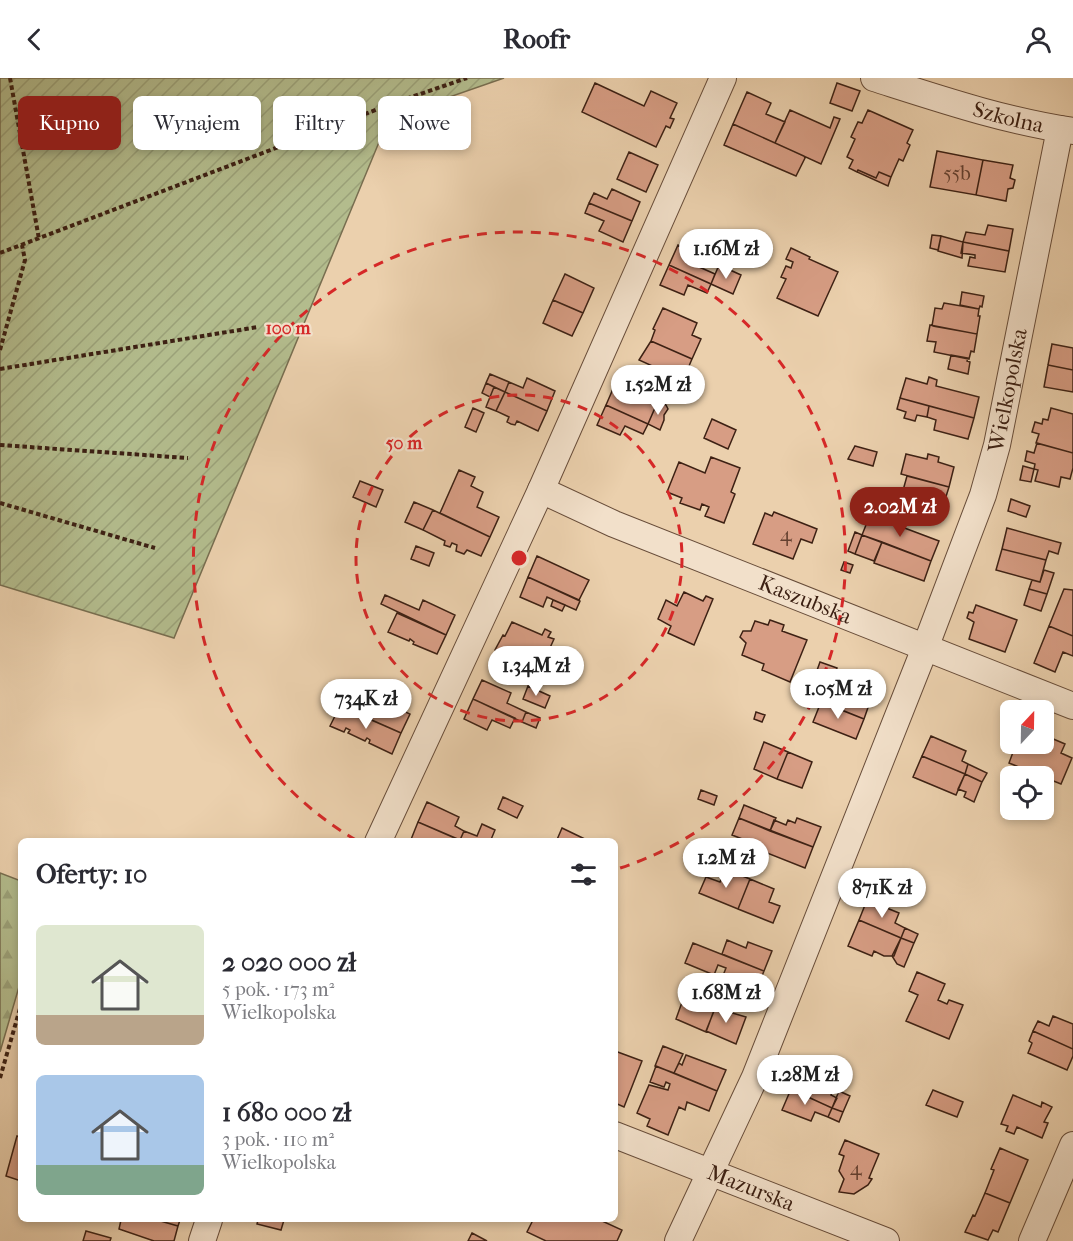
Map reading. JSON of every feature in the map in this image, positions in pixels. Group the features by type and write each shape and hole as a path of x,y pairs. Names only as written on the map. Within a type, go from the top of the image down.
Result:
{"street":[{"path":"380,838 540,490 723,78"},
{"name":"Szkolna","path":"874,78 969,108 1066,130"},
{"name":"Wielkopolska","path":"678,1241 755,1077 925,648 982,495 997,445 1066,130"},
{"name":"Kaszubska","path":"540,490 614,524 1073,706"},
{"name":"Mazurska","path":"618,1136 886,1241"},
{"path":"1032,1241 1073,1145"},
{"path":"202,1241 207,1222"}],"path":[{"path":"10,78 39,239"},
{"path":"0,253 394,103 467,78"},
{"path":"0,350 25,260 22,245"},
{"path":"0,369 258,327"},
{"path":"0,445 188,458"},
{"path":"0,503 155,548"},
{"path":"0,1078 18,1015"}],"green space":[{"path":"0,78 504,78 452,96 378,96 378,145 174,638 0,585"},
{"path":"0,873 18,880 18,990 0,1052"}],"building":[{"path":"595,83 644,106 651,91 677,103 670,118 674,119 670,128 666,126 656,147 582,112"},
{"path":"837,83 860,91 852,111 830,103"},
{"path":"747,92 771,103 766,114 785,122 775,143 733,124"},
{"path":"790,110 830,128 834,117 840,119 821,164 775,143"},
{"path":"868,110 913,130 903,161 899,159 891,177 879,172 876,178 849,168 853,160 847,157 855,139 851,137 858,122 862,123"},
{"path":"733,124 804,156 796,176 724,145"},
{"path":"937,151 983,160 976,195 930,187"},
{"path":"629,152 658,165 646,192 617,179"},
{"path":"983,160 1013,165 1010,178 1015,180 1013,188 1008,189 1006,201 976,195"},
{"path":"858,170 876,178 879,172 891,177 888,186 857,172"},
{"path":"612,189 640,202 632,221 589,203 594,193 607,199"},
{"path":"589,203 632,221 623,242 599,231 604,221 585,213"},
{"path":"988,225 1013,229 1009,251 963,242 966,232 985,235"},
{"path":"932,235 941,236 938,250 930,248"},
{"path":"941,236 963,242 962,258 938,251"},
{"path":"963,242 1009,251 1005,272 968,266 970,257 975,258 975,255 961,253"},
{"path":"678,245 701,256 697,266 715,274 711,284 669,265"},
{"path":"791,248 838,272 818,316 777,298 786,279 781,277 786,266 791,268 793,262 786,259"},
{"path":"669,265 711,284 707,293 688,285 684,295 660,285"},
{"path":"719,265 741,275 733,294 711,284"},
{"path":"565,274 594,288 583,313 553,300"},
{"path":"962,292 984,296 982,307 980,306 979,309 960,305"},
{"path":"553,300 583,313 572,336 543,323"},
{"path":"944,303 979,309 977,334 932,326 935,308 942,309"},
{"path":"663,308 697,323 692,335 701,339 692,359 651,341 655,330 653,329"},
{"path":"930,325 977,334 974,352 971,351 969,359 934,352 936,342 927,341"},
{"path":"651,341 692,359 683,380 639,360"},
{"path":"1052,344 1073,348 1073,370 1048,365"},
{"path":"951,355 968,358 967,361 970,362 968,374 948,369"},
{"path":"1048,365 1073,370 1073,392 1044,387"},
{"path":"490,374 509,382 505,392 486,383"},
{"path":"929,377 937,380 936,386 979,397 974,418 900,398 906,378 927,384"},
{"path":"527,378 555,391 547,411 505,392 509,382 523,388"},
{"path":"616,382 658,401 648,424 606,405"},
{"path":"486,383 494,387 490,397 482,393"},
{"path":"494,387 505,392 496,411 486,407"},
{"path":"505,392 547,411 538,431 517,421 515,425 511,424 507,422 509,417 496,411"},
{"path":"900,398 929,406 927,417 917,415 915,421 904,418 906,412 897,409"},
{"path":"658,401 666,405 668,409 660,430 648,424"},
{"path":"606,405 648,424 643,434 625,426 620,435 597,425"},
{"path":"929,406 974,418 968,439 934,430 936,420 927,417"},
{"path":"473,408 484,413 476,432 465,427"},
{"path":"1051,408 1073,414 1073,453 1036,443 1039,434 1032,432 1035,422 1042,424 1043,419 1048,420"},
{"path":"712,419 736,430 728,449 704,438"},
{"path":"1037,443 1073,453 1070,479 1061,477 1059,487 1035,481 1038,470 1034,469 1035,464 1025,461 1027,451 1034,453"},
{"path":"855,446 877,452 873,466 848,459"},
{"path":"906,454 927,459 928,454 939,457 938,462 954,467 949,487 901,474"},
{"path":"711,457 740,468 731,492 735,494 724,523 705,516 709,507 702,504 700,510 680,503 682,498 667,492 679,462 705,473"},
{"path":"1023,466 1034,469 1031,482 1020,480"},
{"path":"459,470 475,477 471,486 483,492 477,507 499,517 490,537 440,513"},
{"path":"907,476 949,487 943,506 927,502 925,507 915,505 916,499 902,494"},
{"path":"360,481 383,490 376,507 353,497"},
{"path":"1011,499 1030,506 1026,517 1008,511"},
{"path":"874,501 890,507 886,518 870,513"},
{"path":"414,502 433,510 423,530 405,522"},
{"path":"433,510 490,537 481,556 467,550 464,554 456,551 457,545 452,543 450,547 444,545 445,541 423,530"},
{"path":"774,512 817,529 812,543 801,539 793,559 753,544 765,513 772,516"},
{"path":"870,515 939,541 931,561 862,535"},
{"path":"1007,528 1061,543 1058,554 1049,551 1046,560 1002,549"},
{"path":"855,532 862,535 855,554 848,551"},
{"path":"862,535 882,542 874,561 855,554"},
{"path":"882,542 931,561 924,581 874,563"},
{"path":"416,546 434,553 429,566 411,559"},
{"path":"1002,549 1046,560 1040,582 996,570"},
{"path":"537,556 589,580 579,600 528,577"},
{"path":"844,562 853,565 850,573 841,570"},
{"path":"1044,570 1054,573 1047,594 1029,589 1032,580 1040,582"},
{"path":"528,577 580,601 576,610 547,597 543,607 520,597"},
{"path":"1029,589 1047,594 1041,611 1024,605"},
{"path":"1064,589 1073,590 1073,636 1049,626"},
{"path":"684,592 703,601 706,596 713,599 694,645 668,633 671,626 658,619 666,600 677,606"},
{"path":"385,595 419,610 423,600 455,615 446,635 381,604"},
{"path":"553,600 565,605 562,611 551,606"},
{"path":"976,605 1017,620 1005,652 969,639 974,622 967,618 969,612 973,613"},
{"path":"397,613 446,635 437,654 413,644 414,642 410,639 409,641 388,632"},
{"path":"770,620 784,625 782,631 807,640 790,682 762,670 764,664 742,655 746,643 740,637 743,631 751,631 755,621 768,625"},
{"path":"512,622 542,635 545,629 551,632 548,637 554,639 544,661 533,656 529,666 495,650"},
{"path":"1049,626 1073,636 1073,656 1063,652 1055,672 1034,663"},
{"path":"820,662 837,668 833,681 815,676"},
{"path":"482,680 511,693 507,703 526,712 522,722 473,699"},
{"path":"828,682 871,699 864,719 807,696 811,686 824,692"},
{"path":"528,686 550,696 545,708 523,699"},
{"path":"341,694 364,705 360,715 336,705"},
{"path":"473,699 515,718 510,728 492,720 487,730 464,719"},
{"path":"382,701 410,714 401,733 360,715 364,705 378,711"},
{"path":"821,702 864,719 856,739 813,722"},
{"path":"340,706 401,733 392,754 369,743 370,740 367,738 365,741 348,733 350,730 346,728 344,732 330,726"},
{"path":"526,712 540,718 536,728 522,722"},
{"path":"756,712 765,715 762,722 754,719"},
{"path":"931,736 966,751 962,761 968,764 965,774 922,756"},
{"path":"1054,739 1065,744 1061,753 1072,758 1061,784 1054,781 1054,766 1016,766 1009,763 1012,754 1054,754"},
{"path":"764,742 788,752 777,779 754,769"},
{"path":"788,752 812,762 802,788 777,779"},
{"path":"922,756 965,774 956,795 913,777"},
{"path":"968,764 987,773 982,782 965,774"},
{"path":"965,774 982,782 974,802 964,797 966,792 958,789"},
{"path":"701,790 717,796 714,805 698,799"},
{"path":"503,797 523,806 517,818 498,809"},
{"path":"427,802 459,817 455,826 464,831 461,838 455,838 418,822"},
{"path":"744,805 776,818 770,831 739,818"},
{"path":"739,818 813,847 805,868 762,851 763,847 732,835"},
{"path":"797,818 821,827 813,847 770,831 774,820 786,825 788,820 795,823"},
{"path":"418,822 455,838 412,838"},
{"path":"482,824 495,830 492,838 461,838 464,831 477,836"},
{"path":"562,828 583,838 558,838"},
{"path":"725,869 750,879 738,909 699,893 706,877 720,882"},
{"path":"750,879 774,889 769,902 780,906 773,923 738,909"},
{"path":"867,900 899,913 895,923 905,928 901,938 859,920"},
{"path":"859,920 901,938 894,956 884,956 874,951 872,956 848,946"},
{"path":"905,928 918,934 914,943 901,938"},
{"path":"901,938 914,943 904,967 897,964 892,956"},
{"path":"727,940 746,948 748,942 772,951 764,971 722,954"},
{"path":"693,943 764,971 756,991 722,978 726,968 718,965 714,975 685,963"},
{"path":"917,972 945,984 938,1000 947,1004 949,1000 963,1005 949,1039 906,1021 918,995 909,991"},
{"path":"693,990 702,994 700,1000 716,1005 706,1032 676,1019 685,994 691,996"},
{"path":"722,1003 731,1006 729,1012 746,1017 736,1044 706,1031 716,1006 720,1008"},
{"path":"1053,1016 1073,1024 1073,1049 1033,1031 1038,1021 1049,1026"},
{"path":"1033,1031 1073,1049 1073,1056 1067,1070 1028,1053"},
{"path":"663,1046 683,1054 674,1073 655,1066"},
{"path":"618,1052 642,1061 624,1107 618,1104"},
{"path":"686,1055 726,1070 717,1091 674,1073 679,1063 682,1065"},
{"path":"656,1066 717,1091 709,1111 687,1102 685,1110 679,1107 668,1135 647,1126 650,1119 637,1113 649,1085 668,1090 670,1084 666,1082 664,1087 650,1082"},
{"path":"799,1070 836,1086 831,1095 837,1098 832,1108 790,1089"},
{"path":"791,1089 832,1108 828,1117 815,1112 811,1121 782,1110"},
{"path":"933,1090 963,1102 957,1117 926,1105"},
{"path":"839,1091 850,1096 843,1112 832,1108"},
{"path":"1013,1095 1041,1107 1042,1102 1052,1107 1044,1122 1048,1123 1042,1138 1017,1127 1014,1134 1006,1131 1008,1126 1001,1124"},
{"path":"832,1108 843,1112 839,1122 828,1117"},
{"path":"17,1136 18,1136 18,1180 6,1176"},
{"path":"845,1140 879,1154 869,1178 872,1179 868,1185 854,1194 839,1192 844,1179 839,1171 844,1156 839,1154"},
{"path":"1000,1148 1028,1160 1010,1203 985,1193 994,1170 991,1169"},
{"path":"985,1193 1010,1203 998,1232 993,1230 988,1240 965,1232"},
{"path":"121,1222 164,1222 178,1226 174,1241 154,1241 119,1229"},
{"path":"164,1222 179,1222 178,1226"},
{"path":"258,1222 283,1222 281,1230 257,1224"},
{"path":"532,1222 604,1222 622,1230 617,1241 546,1241 527,1232"},
{"path":"86,1231 111,1238 110,1241 83,1241"},
{"path":"472,1233 487,1241 468,1241"}]}
